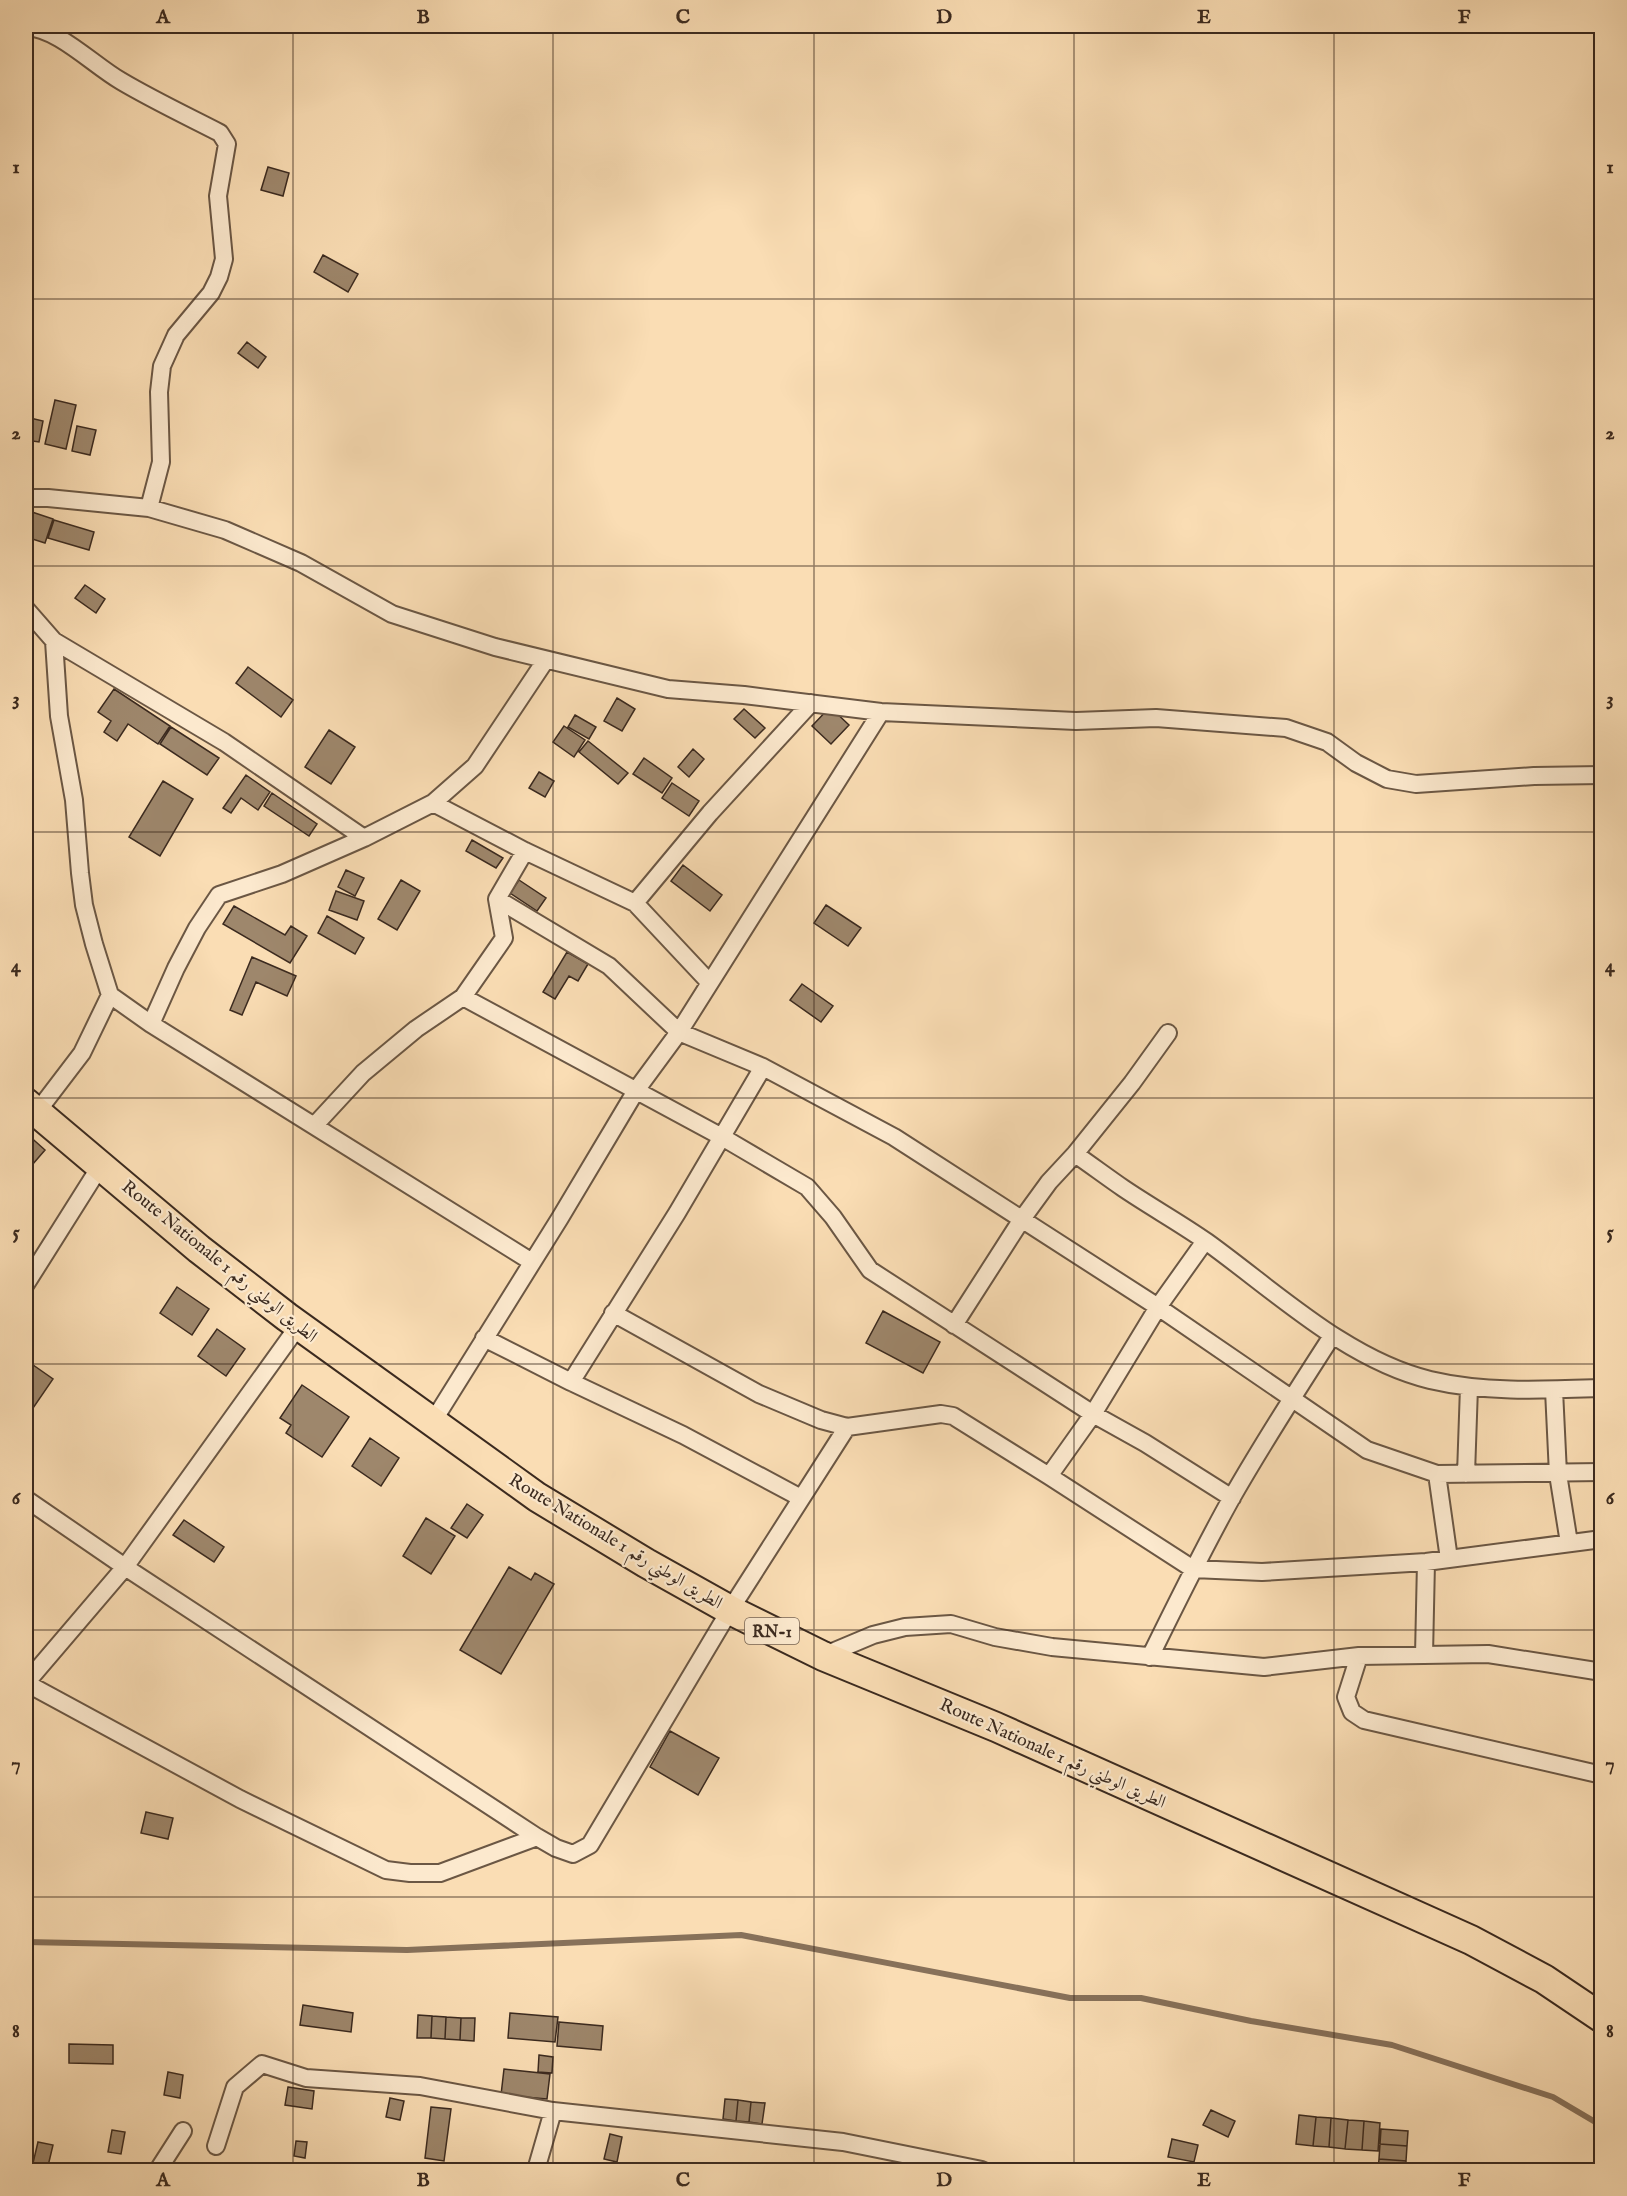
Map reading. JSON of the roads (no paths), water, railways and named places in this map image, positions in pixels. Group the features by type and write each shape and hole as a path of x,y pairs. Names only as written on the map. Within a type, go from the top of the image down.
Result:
{"highway":[{"name":"Route Nationale الطريق الوطني رقم 1","path":"31,1108 199,1249 299,1325 537,1497 646,1563 730,1610 824,1656 996,1727 1471,1940 1544,1979 1602,2019"}],"street":[{"path":"26,27 50,34 67,43 92,63 122,82 220,134 227,144 218,196 224,259 212,293 176,335 162,366 159,392 161,462 149,508"},
{"path":"26,498 149,508 225,530 301,563 392,615 545,661 668,689 744,694 881,712 1076,721 1156,718 1286,728 1327,742 1356,763 1388,779 1416,784 1534,776 1602,775"},
{"path":"26,609 54,641 224,742 364,838"},
{"path":"54,641 60,716 74,800 84,905 110,995 151,1024 532,1262"},
{"path":"151,1024 197,928 219,895 282,874 364,838 434,802 475,766 545,661"},
{"path":"635,903 710,813 811,703"},
{"path":"432,1423 637,1089 679,1032 881,712"},
{"path":"434,802 525,851 635,903 710,983"},
{"path":"314,1126 363,1073 416,1029 463,997 504,938 497,899 525,851"},
{"path":"497,899 609,966 679,1032 763,1067 894,1137 1158,1307 1367,1450 1437,1474 1602,1472"},
{"path":"31,1108 82,1053 110,995"},
{"path":"463,997 637,1089 807,1187 833,1217 870,1270 1093,1414 1145,1443 1232,1498"},
{"path":"954,1325 1022,1219 1049,1182 1075,1154 1132,1083 1168,1033"},
{"path":"571,1382 677,1213 763,1067"},
{"path":"1075,1154 1205,1241 1332,1336 1395,1369 1429,1380 1469,1387 1554,1390 1602,1388"},
{"path":"26,1284 101,1165"},
{"path":"1049,1476 1093,1414 1158,1307 1205,1241"},
{"path":"613,1313 759,1394 821,1420 847,1427 941,1413 953,1416 1193,1569 1262,1572 1426,1562 1602,1539"},
{"path":"299,1325 125,1567 26,1683 240,1799 386,1870 440,1873 537,1837"},
{"path":"1150,1657 1193,1569 1232,1498 1332,1336"},
{"path":"484,1338 683,1435 801,1498"},
{"path":"1466,1474 1469,1387"},
{"path":"1554,1390 1558,1474 1569,1543"},
{"path":"26,1499 125,1567 537,1837 556,1848 573,1854 590,1845 730,1610 847,1427"},
{"path":"1437,1474 1449,1559"},
{"path":"1424,1655 1426,1562"},
{"path":"824,1656 873,1635 906,1627 951,1624 994,1637 1053,1647 1264,1667 1359,1656 1488,1654 1602,1672"},
{"path":"1359,1656 1346,1697 1352,1712 1364,1720 1602,1775"},
{"path":"216,2145 235,2087 262,2064 306,2078 420,2086 553,2111 843,2142 982,2170"},
{"path":"536,2170 553,2111"},
{"path":"158,2170 183,2131"}],"waterway":[{"path":"26,1942 407,1950 741,1935 1070,1998 1141,1998 1251,2021 1392,2045 1553,2097 1602,2126"}]}
